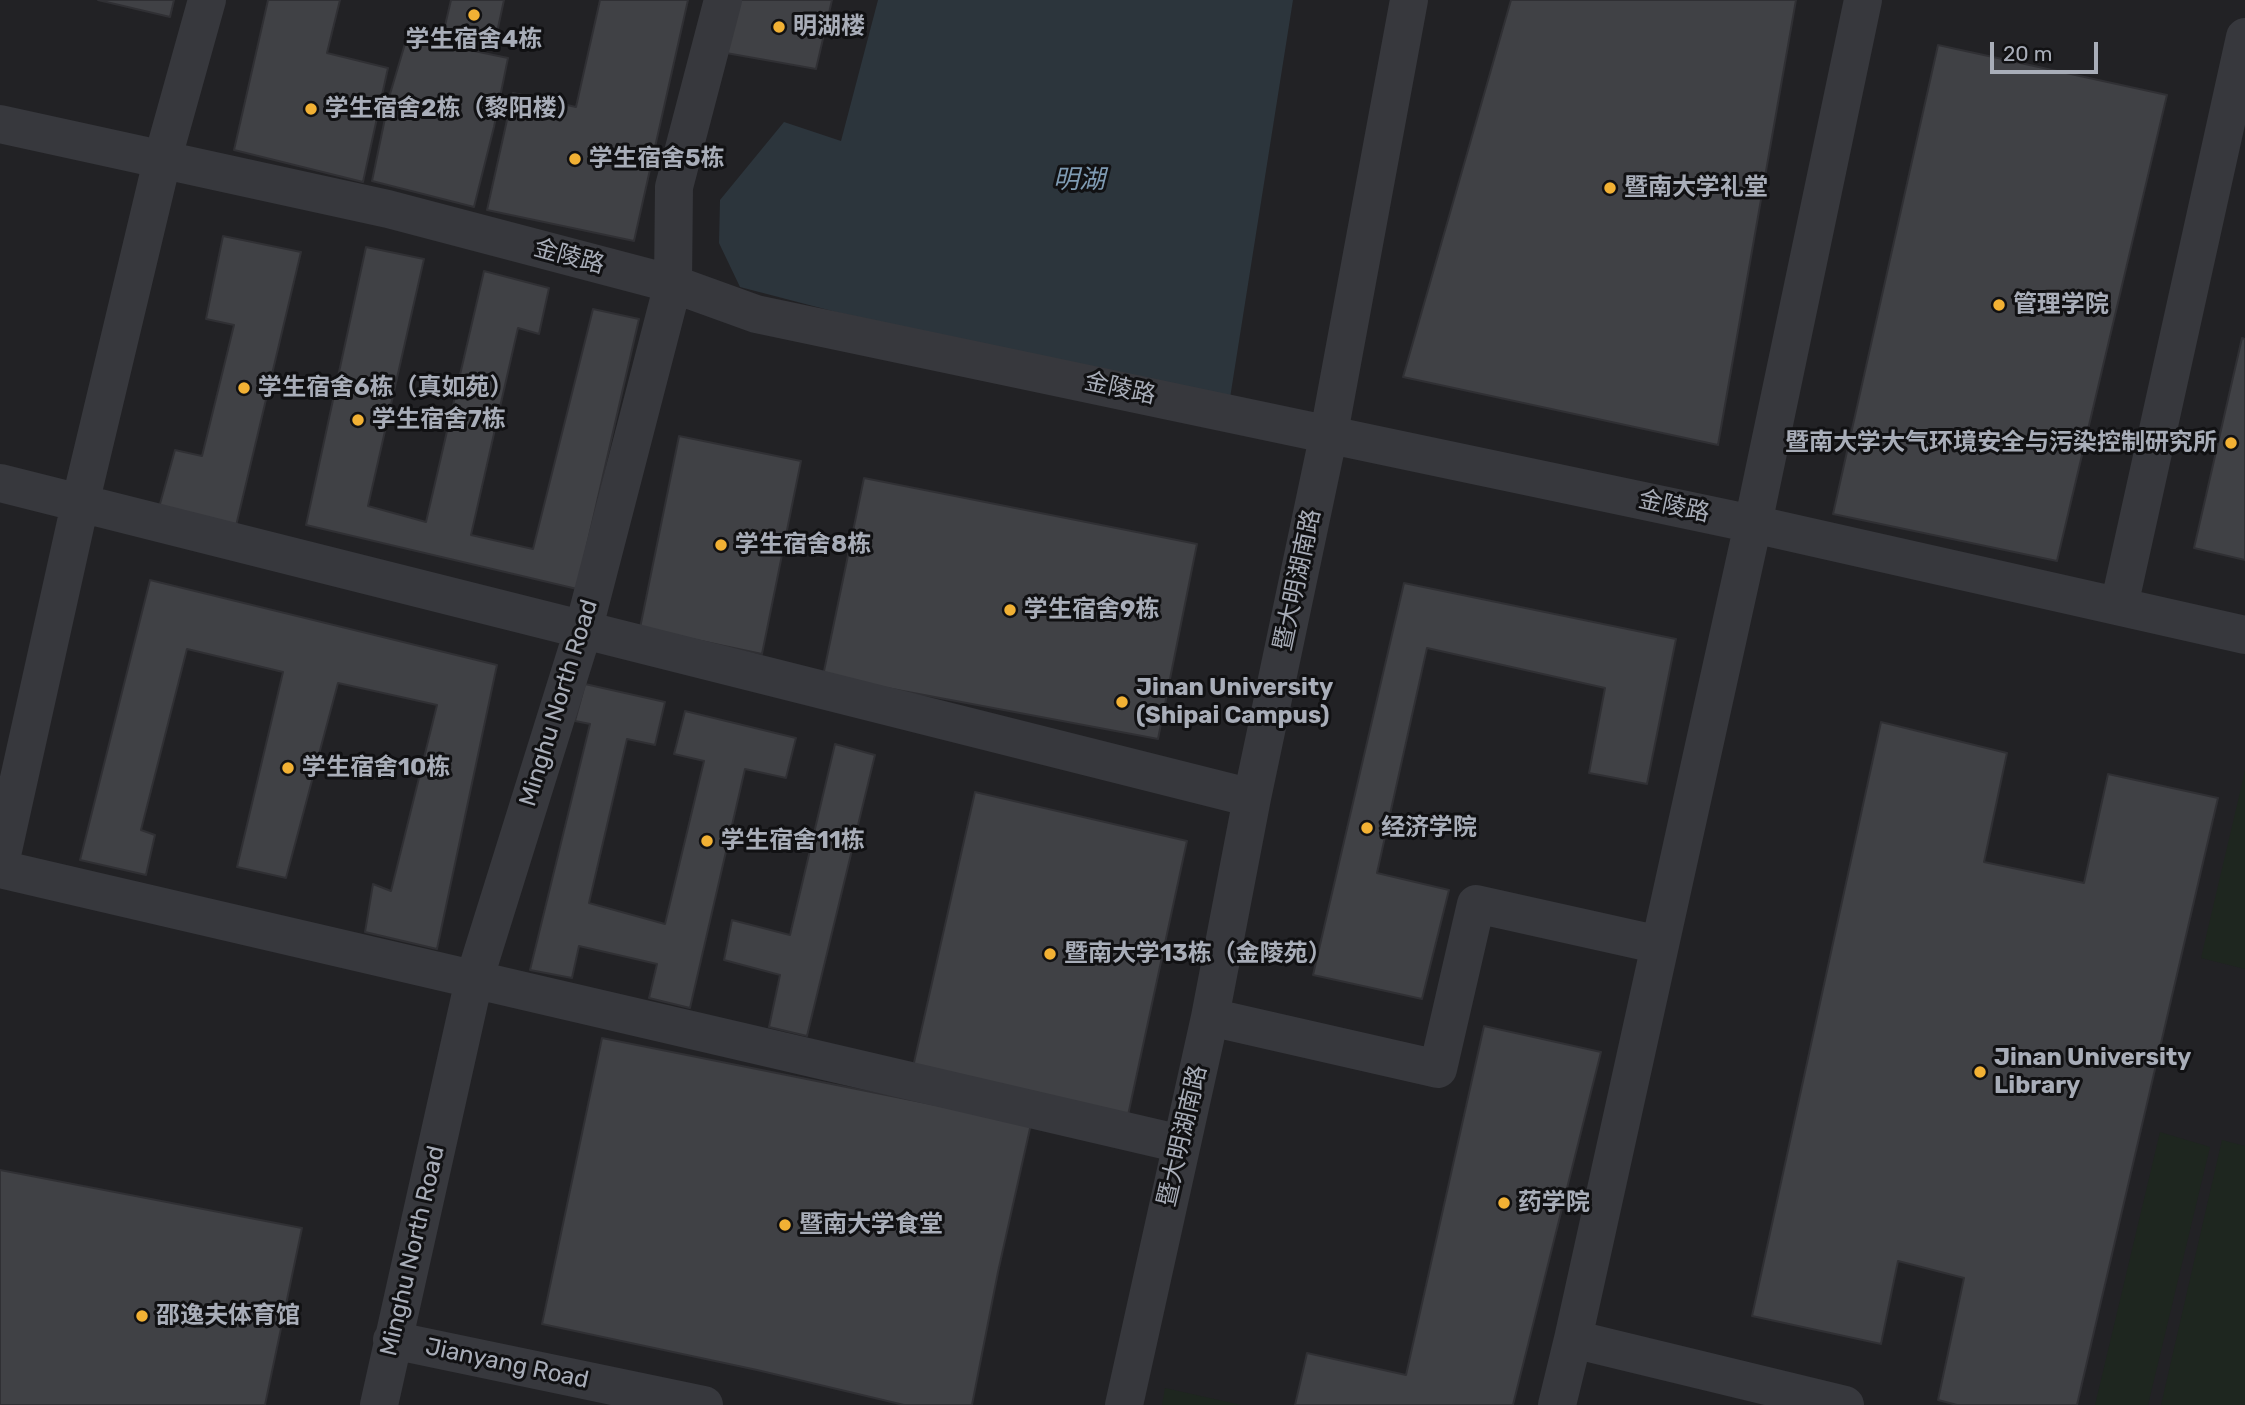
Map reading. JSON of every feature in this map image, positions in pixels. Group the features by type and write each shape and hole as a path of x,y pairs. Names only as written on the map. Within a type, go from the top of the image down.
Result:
{"street":[{"path":"206,0 162,161 80,504 0,866 474,980 1181,1144"},
{"name":"Minghu North Road","path":"379,1405 474,980 583,631 673,284 674,187 723,0"},
{"name":"暨大明湖南路","path":"1124,1405 1210,1017 1252,798 1329,433 1409,0"},
{"path":"1557,1405 1753,524 1863,0"},
{"path":"2119,606 2245,37"},
{"name":"金陵路","path":"0,124 388,209 673,284 756,314 1753,524 2245,635"},
{"path":"0,483 1252,798"},
{"path":"1210,1017 1438,1069 1476,904 1660,945"},
{"path":"1573,1339 1845,1405"},
{"name":"Jianyang Road","path":"392,1340 704,1405"}],"shaded area":[{"name":"Jinan University (Shipai Campus)","path":"0,0 2245,0 2245,1405 0,1405"},
{"path":"2245,771 2245,969 2201,958"},
{"path":"2160,1132 2210,1147 2148,1405 2095,1405"},
{"path":"2222,1140 2245,1146 2245,1405 2161,1405"},
{"path":"1165,1388 1241,1405 1162,1405"}],"water":[{"name":"明湖","path":"878,0 1293,0 1230,398 836,312 740,287 719,243 720,200 784,122 841,141"}],"building":[{"path":"98,0 174,0 170,17"},
{"name":"学生宿舍2栋（黎阳楼）","path":"268,0 340,0 327,53 388,68 363,182 234,150"},
{"name":"学生宿舍4栋","path":"451,0 504,0 495,42 444,30"},
{"name":"学生宿舍5栋","path":"600,0 688,0 634,241 487,210 513,93 576,107"},
{"name":"明湖楼","path":"737,0 832,0 816,69 726,53"},
{"name":"暨南大学礼堂","path":"1511,0 1796,0 1718,445 1403,377"},
{"path":"407,37 508,58 474,207 372,181 390,94"},
{"name":"管理学院","path":"1938,45 2167,95 2057,561 1833,514"},
{"name":"学生宿舍6栋（真如苑）","path":"223,236 301,252 236,526 158,511 175,450 202,456 234,325 206,319"},
{"name":"学生宿舍7栋","path":"366,247 424,259 368,506 426,522 484,271 549,288 539,334 518,328 471,535 533,549 593,309 639,319 577,589 306,525"},
{"name":"暨南大学大气环境安全与污染控制研究所","path":"2242,338 2245,339 2245,560 2194,548"},
{"name":"学生宿舍8栋","path":"679,436 801,461 762,654 640,628"},
{"name":"学生宿舍9栋","path":"864,478 1197,544 1158,739 823,676"},
{"name":"学生宿舍10栋","path":"150,580 497,665 437,949 365,932 373,884 391,891 437,705 338,683 286,878 237,867 283,672 187,649 141,830 155,835 146,875 80,860"},
{"name":"经济学院","path":"1404,583 1676,639 1647,784 1589,773 1605,688 1427,648 1377,873 1449,890 1422,999 1313,975"},
{"name":"学生宿舍11栋","path":"585,684 665,702 655,745 627,739 589,903 665,924 704,761 674,754 685,711 796,738 786,778 745,769 690,1008 649,998 657,964 579,946 572,978 530,970 590,724 575,721"},
{"name":"Jinan University Library","path":"1881,722 2007,753 1984,862 2084,883 2108,774 2218,798 2077,1405 1957,1405 1938,1400 1964,1278 1898,1261 1881,1344 1752,1316"},
{"path":"835,744 875,755 807,1036 769,1027 780,975 724,960 732,920 790,935"},
{"name":"暨南大学13栋（金陵苑）","path":"975,792 1187,841 1127,1120 913,1067"},
{"name":"药学院","path":"1484,1026 1601,1052 1513,1405 1295,1405 1307,1353 1406,1375"},
{"name":"暨南大学食堂","path":"602,1038 1031,1124 972,1405 904,1405 542,1324"},
{"name":"邵逸夫体育馆","path":"0,1170 302,1228 265,1405 0,1405"}],"place":[{"name":"学生宿舍4栋","path":"474,15"},
{"name":"明湖楼","path":"779,27"},
{"name":"学生宿舍2栋（黎阳楼）","path":"311,109"},
{"name":"学生宿舍5栋","path":"575,159"},
{"name":"暨南大学礼堂","path":"1610,188"},
{"name":"管理学院","path":"1999,305"},
{"name":"学生宿舍6栋（真如苑）","path":"244,388"},
{"name":"学生宿舍7栋","path":"358,420"},
{"name":"暨南大学大气环境安全与污染控制研究所","path":"2231,443"},
{"name":"学生宿舍8栋","path":"721,545"},
{"name":"学生宿舍9栋","path":"1010,610"},
{"name":"Jinan University (Shipai Campus)","path":"1122,702"},
{"name":"学生宿舍10栋","path":"288,768"},
{"name":"经济学院","path":"1367,828"},
{"name":"学生宿舍11栋","path":"707,841"},
{"name":"暨南大学13栋（金陵苑）","path":"1050,954"},
{"name":"Jinan University Library","path":"1980,1072"},
{"name":"药学院","path":"1504,1203"},
{"name":"暨南大学食堂","path":"785,1225"},
{"name":"邵逸夫体育馆","path":"142,1316"}]}
